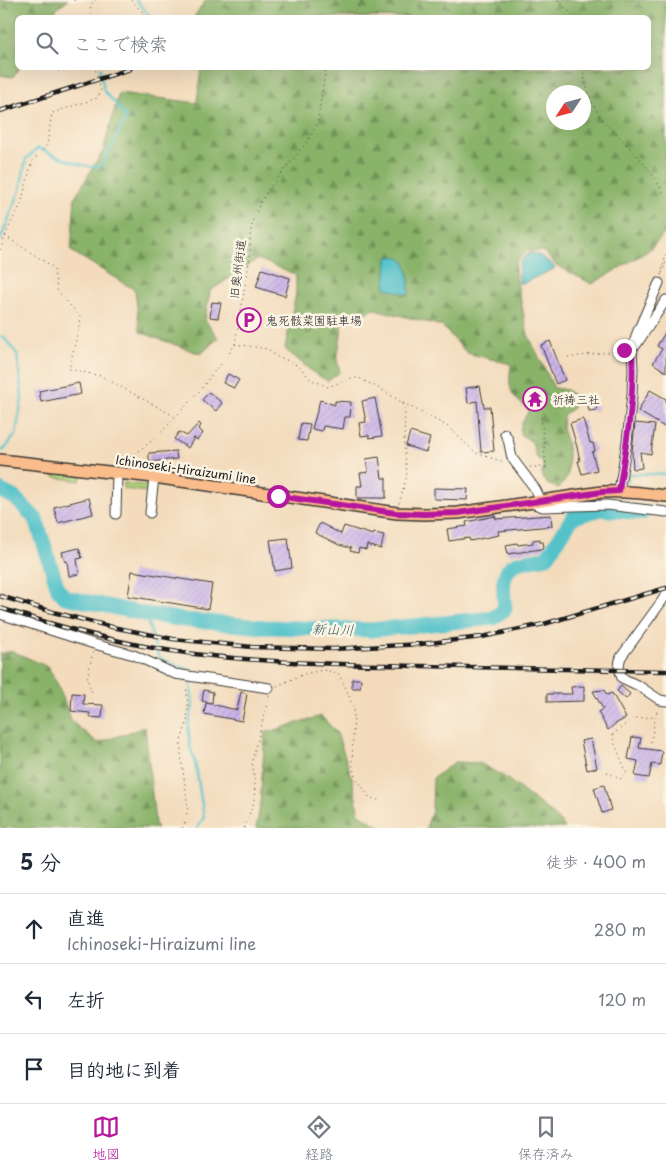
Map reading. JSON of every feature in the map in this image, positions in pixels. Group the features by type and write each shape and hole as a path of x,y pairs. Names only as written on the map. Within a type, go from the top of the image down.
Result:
{"main road":[{"name":"Ichinoseki-Hiraizumi line","path":"0,460 154,477 396,513 458,513 602,492 619,491 666,496"}],"street":[{"path":"619,491 632,395 632,351 636,333 659,283"},
{"path":"632,351 666,300"},
{"path":"504,434 508,439 512,458 536,490 536,502 544,507 607,505 666,512"},
{"path":"113,473 116,514"},
{"path":"150,513 154,477"},
{"path":"663,701 640,686 622,678 618,670 621,657 666,594"},
{"path":"0,614 134,655 175,674 269,688"}],"path":[{"path":"89,15 91,4 96,0"},
{"path":"131,0 145,15"},
{"path":"350,15 363,0"},
{"path":"558,0 572,15"},
{"path":"0,250 21,204 32,162 48,145 52,113 97,98 101,91 96,70"},
{"name":"旧奥州街道","path":"113,473 116,467 157,437 226,360 235,344 250,257 250,236 253,220 268,190 307,142 317,125 326,70"},
{"path":"583,70 590,97 601,118 640,160 663,192 666,200"},
{"path":"5,236 50,265 54,270 57,290 81,318 69,370 101,376 175,416"},
{"path":"659,283 666,254"},
{"path":"659,283 666,262"},
{"path":"235,344 268,349 277,357 300,367 310,379 328,387 352,378 359,378 447,426 476,453 518,466 546,467 541,415"},
{"path":"568,357 624,350 632,351"},
{"path":"396,513 407,475 403,403"},
{"path":"93,695 87,679 94,644"},
{"path":"244,828 254,802 255,782 252,761 269,698 269,688 304,674 323,670 338,673 346,688 354,710 352,763 355,776 369,796 380,801"},
{"path":"182,828 185,824 188,807 181,756 181,741 188,722 185,675"},
{"path":"651,742 655,717 663,701"},
{"path":"606,772 622,779 627,774 613,739 613,734 634,718 655,717"}],"green space":[{"path":"0,0 68,0 57,8 53,15 15,15 15,70 18,70 13,77 0,75"},
{"path":"206,0 666,0 666,232 648,251 592,284 556,265 543,251 527,251 516,262 515,271 528,335 554,388 567,390 577,399 573,408 563,415 562,428 568,447 568,475 564,482 558,488 547,484 542,476 543,463 536,457 532,442 520,434 521,425 529,410 517,400 511,391 511,364 467,353 442,326 375,309 343,321 337,360 340,372 328,381 314,373 285,349 296,293 296,275 258,259 210,291 205,320 218,338 201,354 140,332 135,290 71,251 75,197 103,151 119,93 197,103 201,70 651,70 651,15 195,15"},
{"path":"54,471 81,474 80,481 54,477"},
{"path":"124,483 149,486 148,492 124,489"},
{"path":"12,651 48,667 58,685 72,722 98,743 145,727 155,824 157,828 0,828 0,654"},
{"path":"321,716 337,733 352,778 359,814 382,828 256,828 260,807 265,733"},
{"path":"455,762 479,763 503,776 554,815 565,828 426,828 432,811 433,778"}],"water":[{"path":"531,253 539,255 554,266 554,269 519,283 519,265 526,255"},
{"path":"393,256 401,258 406,265 409,294 385,288 387,258"}],"building":[{"path":"262,269 290,278 285,296 256,287"},
{"path":"212,302 221,303 218,318 210,317"},
{"path":"666,331 666,372 653,363 662,349 657,346"},
{"path":"550,341 565,380 556,384 541,345"},
{"path":"228,374 239,380 234,388 223,383"},
{"path":"79,383 81,394 41,402 39,391"},
{"path":"480,386 484,407 490,407 494,451 481,452 477,401 468,403 466,388"},
{"path":"650,390 666,399 666,428 638,411"},
{"path":"209,392 222,403 216,411 202,400"},
{"path":"375,398 382,436 369,438 369,435 361,436 359,423 366,422 362,401"},
{"path":"595,399 597,410 589,411 587,400"},
{"path":"320,400 335,405 335,401 351,402 350,417 345,417 343,429 323,426 322,431 312,429"},
{"path":"583,419 590,443 593,443 595,451 592,452 597,470 582,474 570,423"},
{"path":"199,423 201,425 199,429 203,433 197,440 194,438 188,448 174,439 179,432 187,436"},
{"path":"301,423 310,424 307,441 298,440"},
{"path":"635,423 655,425 651,454 640,452 642,468 633,469 632,452"},
{"path":"410,432 430,438 426,452 406,446"},
{"path":"176,451 177,459 149,462 149,453"},
{"path":"379,457 382,478 386,478 386,498 357,498 357,486 362,486 360,473 368,472 366,459"},
{"path":"434,488 468,489 467,500 434,499"},
{"path":"89,498 93,514 58,523 54,507"},
{"path":"551,515 552,526 498,531 499,535 470,541 469,538 449,541 447,529 467,526 466,522 495,516 496,519"},
{"path":"320,523 341,534 344,526 373,535 374,533 384,535 381,549 367,545 366,550 359,548 358,553 350,551 351,548 339,545 315,533"},
{"path":"288,538 292,568 275,571 270,540"},
{"path":"540,539 544,547 541,549 508,554 506,545 533,543 533,540"},
{"path":"79,548 82,558 77,559 79,574 69,576 67,561 65,562 62,552"},
{"path":"132,571 212,584 208,609 128,596"},
{"path":"352,679 361,679 360,688 352,688"},
{"path":"584,686 584,701 547,702 547,694 572,694 571,687"},
{"path":"621,686 630,694 626,699 617,691"},
{"path":"204,690 213,692 212,703 202,701"},
{"path":"604,690 607,695 612,693 626,718 608,730 598,712 603,709 593,691"},
{"path":"241,692 247,694 242,721 204,714 206,703 237,710"},
{"path":"72,693 84,694 83,704 103,705 102,718 90,717 90,713 71,711"},
{"path":"632,737 641,738 639,748 662,751 660,765 652,764 649,778 635,776 638,761 628,759"},
{"path":"591,739 597,768 587,770 581,741"},
{"path":"604,785 611,810 602,813 594,788"}],"waterway":[{"path":"136,0 149,15"},
{"path":"0,241 20,190 26,159 38,148 80,164 96,167 102,165 126,118 104,91 100,70"},
{"path":"0,336 5,339 17,354 22,398 16,434 4,450 0,450"},
{"path":"627,490 628,474 666,474"},
{"name":"新山川","path":"0,490 15,498 36,519 58,589 65,597 145,614 185,620 264,627 371,630 493,618 505,609 504,584 510,568 517,563 547,557 573,517 601,509 642,513"},
{"path":"145,614 159,658 192,671 192,674"},
{"path":"192,679 193,706 188,726 204,817 197,828"}],"railway":[{"path":"0,111 127,70"},
{"path":"0,596 112,627 173,639 252,647 333,649 421,644 482,637 544,624 666,588"},
{"path":"0,608 63,627 128,643 172,651 234,658 359,664 666,671"}],"place":[{"name":"鬼死骸菜園駐車場","path":"249,320"},
{"name":"祈祷三社","path":"535,399"}],"route":[{"path":"278,496 396,513 424,514 458,513 619,491 627,441 633,368 632,351 624,350"}]}
